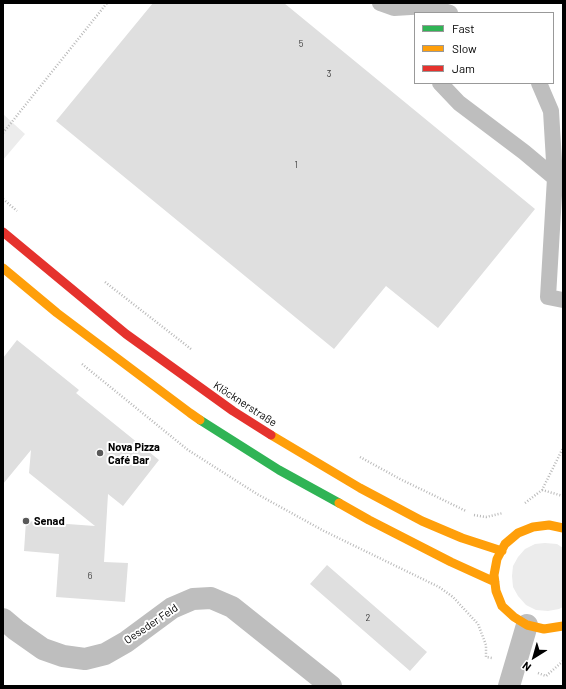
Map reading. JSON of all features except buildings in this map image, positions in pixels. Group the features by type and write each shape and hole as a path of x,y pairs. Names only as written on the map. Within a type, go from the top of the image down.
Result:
{"main road":[{"name":"Klöcknerstraße","path":"3,232 126,334 233,411 360,488 422,521 462,538 502,551"},
{"path":"3,268 57,313 190,413 279,470 369,520 451,562 495,582"},
{"path":"563,528 549,525 532,527 518,533 505,544 497,559 494,575 496,591 502,606 514,617 527,626 544,629 563,626"}],"street":[{"name":"Oeseder Feld","path":"3,619 43,649 63,656 85,660 105,654 126,642 172,608 193,599 211,598 232,607 331,686"},
{"path":"509,686 527,626"}],"lane":[{"path":"380,3 394,8 427,7 446,12"},
{"path":"441,84 459,103 524,152 555,178"},
{"path":"539,84 551,110 555,178 548,297 563,300"}],"path":[{"path":"3,133 107,3"},
{"path":"3,199 20,213"},
{"path":"101,280 193,350"},
{"path":"520,506 542,490 563,448"},
{"path":"354,454 400,479 466,511"},
{"path":"542,490 563,496"},
{"path":"473,514 486,517 507,512"},
{"path":"546,676 563,661"}],"shaded area":[{"path":"3,114 25,134 3,160"},
{"path":"535,544 557,544 563,548 563,607 548,611 536,610 526,605 518,596 513,587 512,576 513,566 525,549"}],"traffic: fast":[{"path":"200,420 279,470 339,503"}],"traffic: slow":[{"path":"3,268 57,313 200,420"},
{"path":"271,435 360,488 422,521 462,538 502,551"},
{"path":"339,503 451,562 495,582"},
{"path":"563,528 549,525 533,527 518,533 505,544 497,559 494,575 496,591 502,606 514,617 527,625 544,629 563,626"}],"traffic: jam":[{"path":"3,232 126,334 233,411 271,435"}],"place":[{"name":"Nova Pizza Café Bar","path":"100,453"},
{"name":"Senad","path":"26,521"}]}
